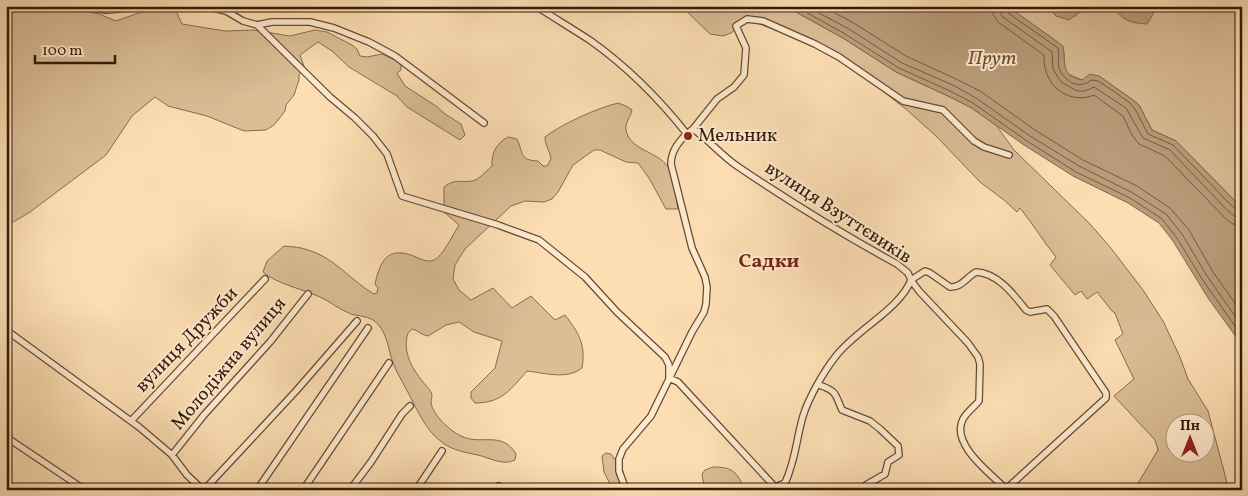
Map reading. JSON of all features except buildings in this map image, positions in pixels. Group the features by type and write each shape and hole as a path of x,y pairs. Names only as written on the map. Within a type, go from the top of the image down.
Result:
{"street":[{"path":"69,6 106,10 156,6"},
{"path":"204,6 226,11 243,21 257,25 281,21 310,22 334,28 369,42 395,56 484,123"},
{"path":"536,6 590,40 656,98 687,134"},
{"path":"626,490 619,471 619,459 623,449 651,416 692,332 704,312 706,304 707,287 705,277 692,248 671,164 672,151 717,99 742,79 746,48 736,26 747,19 753,19 787,31 839,57 902,101 943,110 974,141 984,147 1009,155"},
{"path":"257,25 330,97 356,118 373,136 387,154 402,196 498,225 539,240 584,277 617,312 654,345 665,357 669,365 669,378"},
{"name":"вулиця Взуттєвиків","path":"693,129 705,137 734,164 812,216 897,264 908,274 911,280 905,293 852,338 836,356 819,384 803,417 795,458 785,483 774,488"},
{"path":"925,271 954,288 976,272 991,276 1001,282 1026,310 1030,312 1047,310 1054,316 1106,393 1106,398 1006,489 971,454 963,443 960,432 963,420 979,401 980,364 978,357 968,343 918,291 911,280 925,271"},
{"name":"вулиця Дружби","path":"131,421 265,279"},
{"name":"Молодіжна вулиця","path":"172,455 204,415 270,342 308,294"},
{"path":"6,330 131,421 172,455 187,475 203,490 296,391 357,321"},
{"path":"257,490 368,328"},
{"path":"303,490 389,363"},
{"path":"669,378 678,382 774,488"},
{"path":"819,384 831,389 838,398 842,410 870,421 898,446 900,455 888,462 885,474 866,485 865,490"},
{"path":"350,490 371,462 402,414 410,406"},
{"path":"6,437 85,490"},
{"path":"416,490 442,450"},
{"path":"6,483 17,490"}],"shaded area":[{"path":"6,6 57,6 99,14 116,21 147,10 176,11 182,24 225,31 253,30 290,36 315,30 327,32 352,45 357,49 360,56 367,57 382,54 401,63 401,70 397,73 405,86 461,124 465,135 460,140 407,107 397,96 349,67 332,51 318,42 300,55 304,66 299,75 294,95 274,125 266,130 244,131 207,116 168,106 155,97 132,116 106,155 30,212 10,224 6,222"},
{"path":"681,6 785,6 843,38 896,72 970,107 996,125 1014,150 1090,224 1110,247 1143,290 1163,321 1188,379 1209,414 1166,414 1166,464 1216,464 1216,441 1229,490 1137,490 1137,485 1158,450 1155,440 1114,396 1134,379 1115,340 1123,334 1115,313 1097,292 1087,299 1081,291 1075,295 1050,265 1056,257 1020,208 1017,212 980,182 936,136 907,110 835,56 795,37 754,22 744,23 731,33 723,36 710,34"},
{"path":"1007,6 1048,6 1056,16 1076,16 1086,6 1113,6 1116,11 1155,11 1158,6 1242,6 1242,208 1176,141 1152,130 1139,105 1133,100 1099,76 1082,80 1068,74 1064,67 1064,53 1059,43"},
{"path":"618,103 632,110 626,129 632,142 658,157 668,167 678,209 666,209 649,178 638,163 626,162 600,150 594,150 573,165 552,199 544,202 525,201 511,206 465,249 455,265 453,279 459,290 471,300 493,288 512,308 531,296 555,320 565,315 574,328 582,346 582,368 576,372 563,375 527,371 499,398 492,401 475,403 471,398 471,392 495,368 502,341 474,332 459,322 446,325 428,336 412,329 408,333 406,347 409,359 415,371 431,391 432,408 438,417 447,427 461,436 476,440 498,440 504,442 516,454 515,460 510,462 496,461 455,449 436,438 421,417 396,369 384,334 378,324 365,317 351,314 324,299 276,280 263,272 267,261 284,246 305,249 326,258 366,289 374,294 377,293 378,288 375,284 377,277 381,265 388,256 399,253 431,261 441,254 459,225 444,212 444,187 455,182 472,181 480,177 492,166 494,153 504,139 508,137 517,139 525,158 538,161 543,166 547,166 551,159 545,137 580,117"},
{"path":"606,453 611,454 623,471 628,490 613,490 604,472 602,456"},
{"path":"713,467 725,468 734,472 745,490 697,490 704,486 702,474 705,470"}],"water":[{"name":"Прут","path":"785,6 1007,6 1059,43 1063,46 1065,68 1070,75 1082,80 1090,74 1099,76 1133,100 1139,105 1152,130 1176,141 1242,208 1242,345 1208,298 1173,241 1159,223 1128,203 1073,176 1024,145 970,107 896,72 843,38"},
{"path":"1048,6 1086,6 1069,20 1056,16"},
{"path":"1113,6 1158,6 1147,24 1136,23 1123,18"}],"place":[{"name":"Мельник","path":"688,136"}],"district":[{"name":"Садки","path":"769,262"}]}
